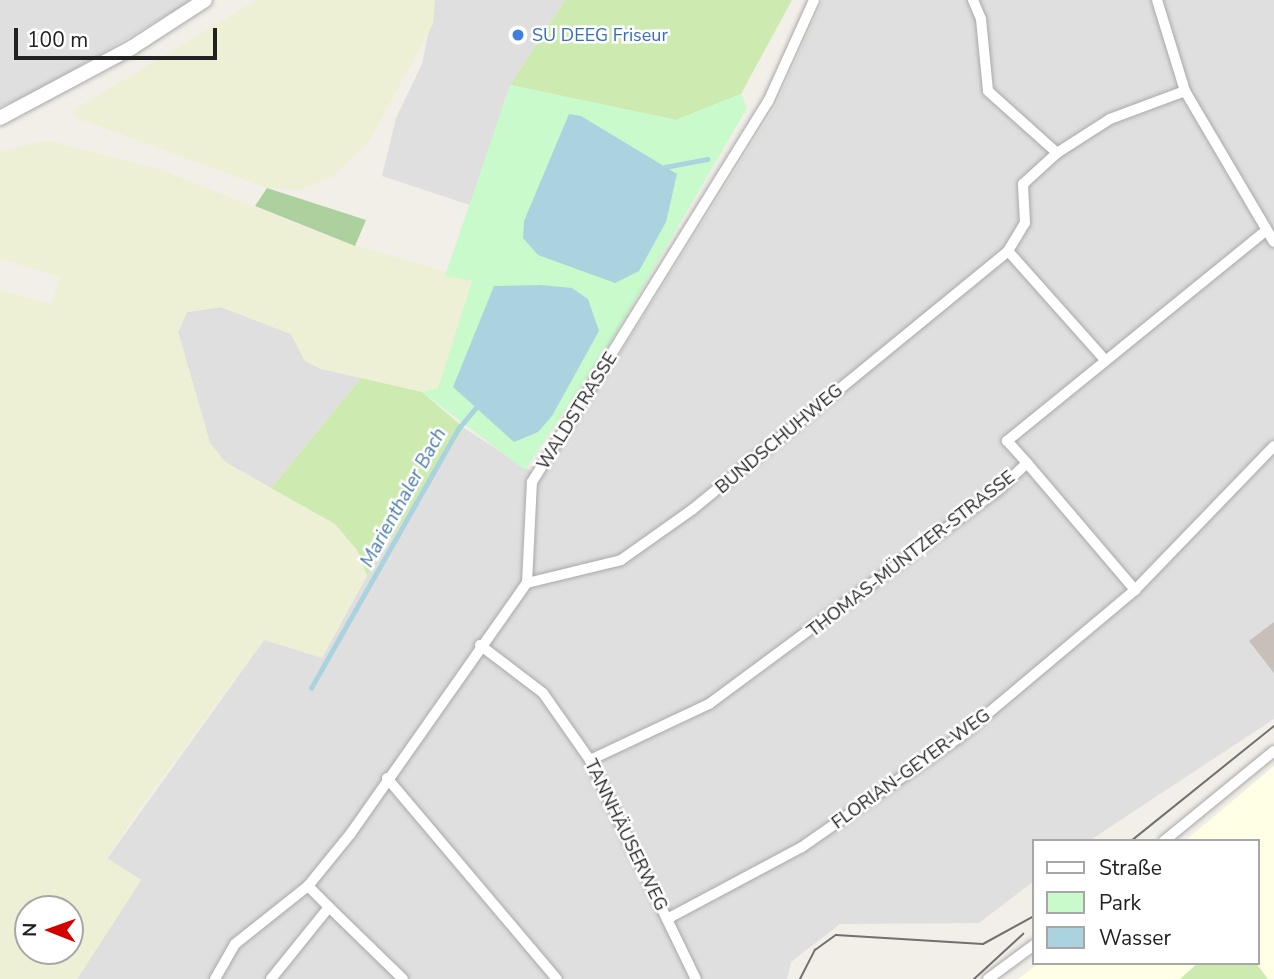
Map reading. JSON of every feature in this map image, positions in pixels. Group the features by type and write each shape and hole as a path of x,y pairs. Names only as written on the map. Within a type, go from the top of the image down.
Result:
{"street":[{"path":"0,118 131,48 205,0"},
{"name":"WALDSTRASSE","path":"527,583 532,482 768,102 814,0"},
{"path":"973,0 985,42 988,91 1058,153"},
{"path":"1157,0 1185,91 1274,242"},
{"name":"BUNDSCHUHWEG","path":"527,583 599,570 643,546 744,471 1008,251 1025,223 1023,184 1058,153 1110,119 1185,91"},
{"name":"THOMAS-MÜNTZER-STRASSE","path":"590,760 709,704 997,491 1027,463 1007,441 1265,230"},
{"path":"1008,251 1105,360"},
{"name":"FLORIAN-GEYER-WEG","path":"667,919 802,848 950,744 1135,590 1274,446"},
{"path":"1027,463 1135,590"},
{"path":"215,979 235,944 309,886 527,583"},
{"name":"TANNHÄUSERWEG","path":"480,645 543,692 590,760 696,979"},
{"path":"1166,839 1274,751"},
{"path":"387,778 557,979"},
{"path":"309,886 403,979"},
{"path":"271,979 329,907"},
{"path":"988,979 1032,946"}],"shaded area":[{"path":"0,0 193,0 31,94 0,107"},
{"path":"256,0 435,0 433,24 369,142 333,176 300,190 267,188 77,118 72,111"},
{"path":"435,0 565,0 510,85 470,205 382,176 396,118 422,64"},
{"path":"823,0 1274,0 1274,719 1092,839 1032,839 1032,883 979,923 840,924 791,962 787,979 77,979 141,880 107,859 264,640 367,576 464,428 542,478 775,107"},
{"path":"47,140 162,170 326,236 472,280 438,388 422,392 321,369 305,361 291,334 221,307 187,312 178,332 210,443 225,462 335,524 357,550 367,576 322,658 264,640 150,794 107,858 141,880 77,979 0,979 0,290 51,304 60,277 0,259 0,152"},
{"path":"221,307 291,334 305,361 361,378 271,488 225,462 210,443 178,332 187,312"},
{"path":"1274,766 1274,979 1018,979 1036,965 1260,965 1260,839 1187,839"}],"green space":[{"path":"565,0 792,0 741,94 676,120 510,85"},
{"path":"510,85 676,120 741,94 747,108 610,343 525,470 422,392 438,388 472,281 445,276"},
{"path":"267,188 366,220 355,246 255,206"},
{"path":"361,378 422,392 464,428 367,576 357,550 335,524 271,488"},
{"path":"1196,965 1258,965 1268,979 1180,979"}],"water":[{"path":"569,114 581,116 677,174 666,222 639,271 615,283 538,255 523,238 524,221"},
{"path":"541,285 572,288 588,299 599,331 552,416 538,432 514,442 453,387 494,286"}],"building":[{"path":"1274,622 1274,673 1249,641"}],"waterway":[{"name":"Marienthaler Bach","path":"665,167 707,159"},
{"name":"Marienthaler Bach","path":"311,688 458,429 477,406"}],"tram line":[{"path":"1133,839 1274,726"},
{"path":"800,979 815,950 836,935 983,944 1032,917"},
{"path":"974,979 1023,934"}],"place":[{"name":"SU DEEG Friseur","path":"518,35"}]}
